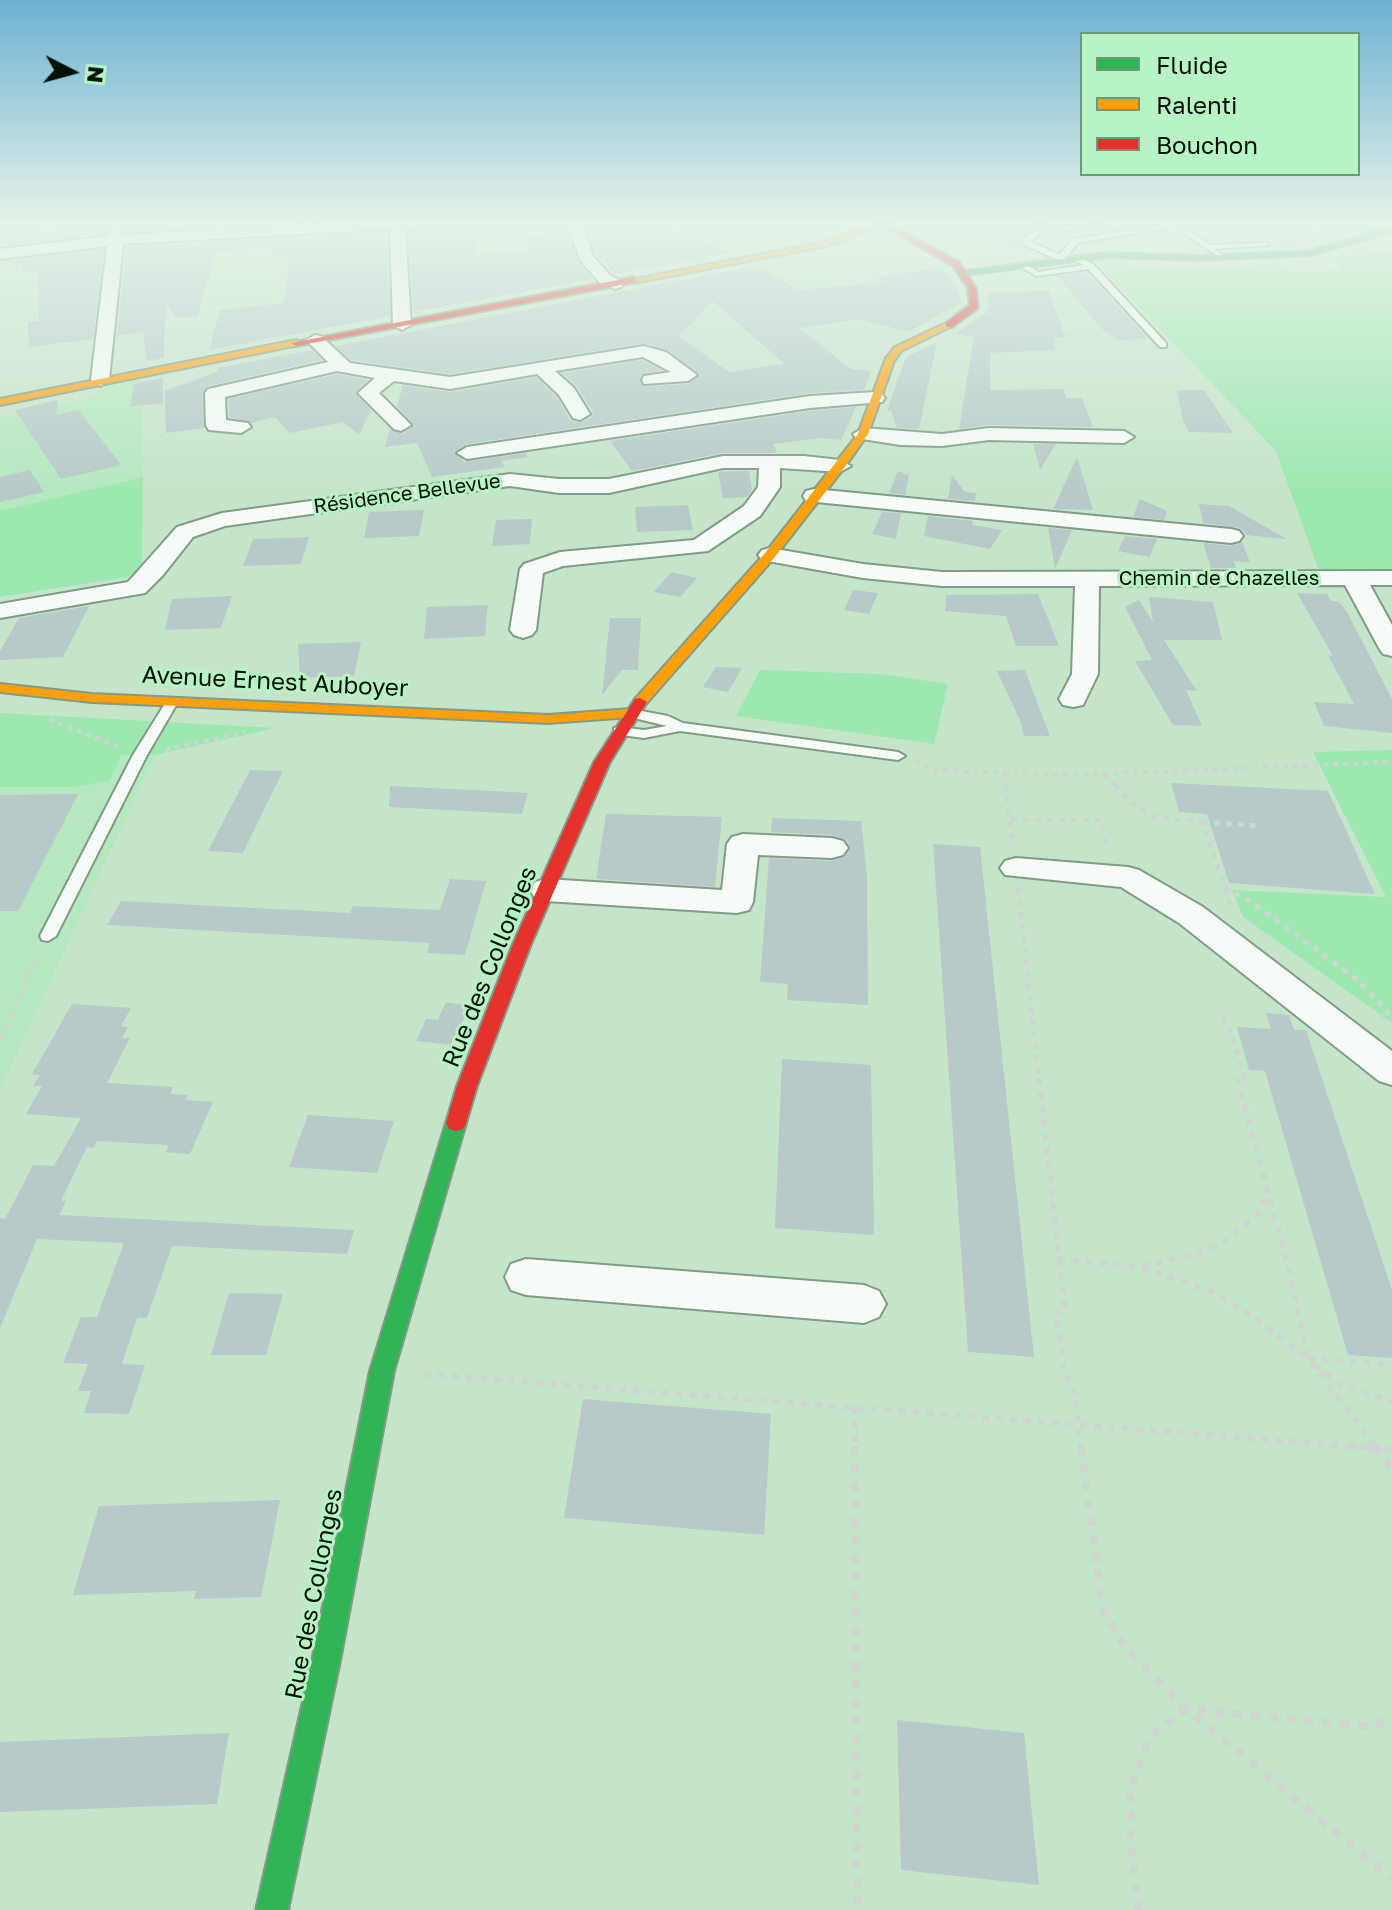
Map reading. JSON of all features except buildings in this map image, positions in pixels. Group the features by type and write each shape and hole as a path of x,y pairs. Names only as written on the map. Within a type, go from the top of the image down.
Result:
{"street":[{"path":"100,380 106,312"},
{"path":"401,312 402,325"},
{"path":"0,402 100,380 469,312"},
{"name":"Rue des Collonges","path":"272,1910 326,1661 382,1371 467,1086 546,890 619,731 631,713 770,555 840,466 863,434 889,360 898,349 954,322 967,312"},
{"path":"315,340 350,370 462,383 644,351 660,356 688,375 651,380"},
{"path":"241,427 216,426 215,393 341,365"},
{"path":"541,368 567,392 580,414"},
{"path":"390,375 368,393 401,425"},
{"path":"467,453 810,402 875,398"},
{"path":"863,434 942,440 989,434 1124,437"},
{"name":"Résidence Bellevue","path":"0,611 136,588 155,570 185,532 222,520 510,480 559,486 609,486 723,462 840,466"},
{"path":"523,630 532,569 560,559 700,546 752,511 769,487 770,462"},
{"path":"814,496 1231,536"},
{"name":"Chemin de Chazelles","path":"770,555 863,571 942,579 1392,578"},
{"name":"Chemin de Chazelles","path":"1073,699 1085,674 1088,591 1085,579"},
{"name":"Chemin de Chazelles","path":"1354,579 1392,648"},
{"name":"Avenue Ernest Auboyer","path":"0,688 172,702 548,719 631,713"},
{"name":"Avenue Ernest Auboyer","path":"548,719 619,731"},
{"path":"546,890 737,902 743,844 832,848"},
{"path":"1016,868 1128,877 1191,915 1392,1071"},
{"path":"526,1277 864,1304"}],"lane":[{"path":"1128,312 1163,345"},
{"path":"48,936 140,755 172,702"},
{"path":"631,713 663,719 680,727 898,756"},
{"path":"619,731 644,734 680,727"}],"path":[{"path":"898,756 935,770 1104,774 1392,762"},
{"path":"1004,772 1065,1312 1056,1313 1064,1371 1073,1384 1103,1610 1125,1647 1186,1709 1392,1878"},
{"path":"1104,774 1130,802 1154,817 1261,826"},
{"path":"1011,819 1101,820 1112,876"},
{"path":"1202,822 1235,921"},
{"path":"1225,888 1262,909 1355,978 1386,1009 1389,1017 1353,1015 1330,1023"},
{"path":"0,1040 48,936"},
{"path":"1222,1017 1228,1024 1244,1076 1237,1077 1308,1358 1392,1468"},
{"path":"1139,1267 1188,1256 1226,1241 1259,1213 1268,1191"},
{"path":"1058,1259 1139,1267 1211,1291 1253,1317 1340,1385 1392,1401"},
{"path":"1308,1358 1392,1365"},
{"path":"382,1371 1392,1449"},
{"path":"855,1407 857,1910"},
{"path":"1139,1910 1131,1840 1130,1790 1148,1739 1186,1709 1372,1727 1392,1717"}],"shaded area":[{"path":"1144,312 1392,312 1392,574 1320,574 1276,451"},
{"path":"138,378 142,381 143,477 0,511 0,418 96,396 104,385"},
{"path":"143,477 142,575 0,597 0,511"},
{"path":"760,670 882,674 948,684 934,744 736,716"},
{"path":"0,713 276,728 155,755 121,755 110,780 77,787 0,787"},
{"path":"1392,750 1392,1023 1243,917 1232,890 1386,897 1313,752"},
{"path":"121,755 155,755 0,1090 0,787 77,787"}],"traffic: fast":[{"path":"272,1910 326,1661 382,1371 456,1123"}],"traffic: slow":[{"path":"640,702 770,555 840,466 863,434 889,360 898,349 949,325"},
{"path":"0,402 296,343"},
{"path":"0,688 92,698 548,719 631,713"}],"traffic: jam":[{"path":"296,343 462,312"},
{"path":"949,325 967,312"},
{"path":"456,1123 467,1086 522,944 602,762 640,702"}]}
